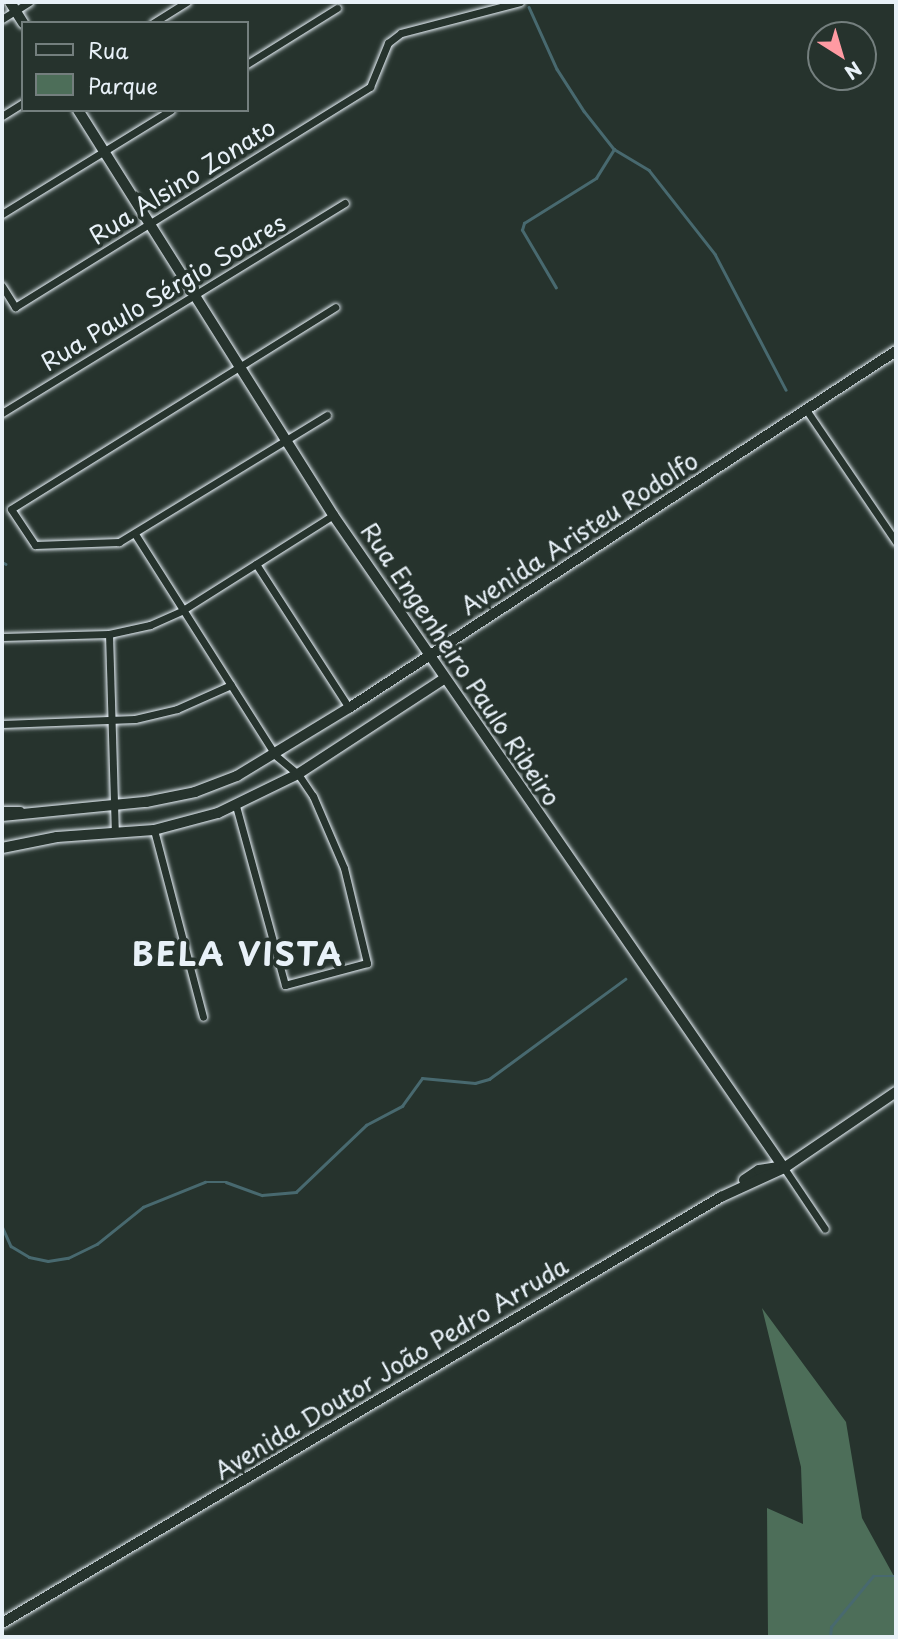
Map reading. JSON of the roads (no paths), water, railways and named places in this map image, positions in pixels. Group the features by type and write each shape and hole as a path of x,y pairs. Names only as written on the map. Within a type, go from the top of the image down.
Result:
{"main road":[{"name":"Avenida Doutor João Pedro Arruda","path":"2,1623 721,1196 759,1170 783,1168 786,1158 811,1150 896,1092"}],"street":[{"path":"2,19 13,6 29,2"},
{"path":"156,21 187,2"},
{"name":"Rua Alsino Zonato","path":"2,286 15,307 370,87 388,43 401,33 520,2"},
{"path":"248,63 337,8"},
{"path":"2,116 21,104"},
{"name":"Rua Engenheiro Paulo Ribeiro","path":"79,112 333,515 825,1229"},
{"path":"2,214 168,112"},
{"name":"Rua Paulo Sérgio Soares","path":"2,413 345,203"},
{"path":"327,415 135,534 110,543 34,545 11,507 335,307"},
{"name":"Avenida Aristeu Rodolfo","path":"2,816 34,810 114,806 195,792 275,755 896,351"},
{"path":"807,411 896,542"},
{"path":"2,637 109,634 150,625 184,610 333,515"},
{"path":"135,534 275,755 298,774 334,841 368,963 285,985 236,806"},
{"path":"256,564 349,708"},
{"path":"109,634 115,833"},
{"path":"2,848 33,840 154,830 236,806 298,774 444,679"},
{"path":"2,724 112,722 157,715 231,685"},
{"path":"2,810 34,810"},
{"path":"154,830 203,1017"}],"waterway":[{"path":"529,7 557,69 584,111 614,149 649,170 715,254 786,390"},
{"path":"556,288 522,230 524,223 596,178 614,149"},
{"path":"2,562 6,564"},
{"path":"2,1226 11,1246 29,1257 48,1261 68,1258 97,1244 143,1207 205,1182 226,1182 262,1195 296,1192 366,1125 402,1106 422,1078 475,1083 489,1079 625,979"},
{"path":"830,1637 831,1627 873,1576 896,1576"}],"district":[{"name":"BELA VISTA","path":"238,953"}]}
